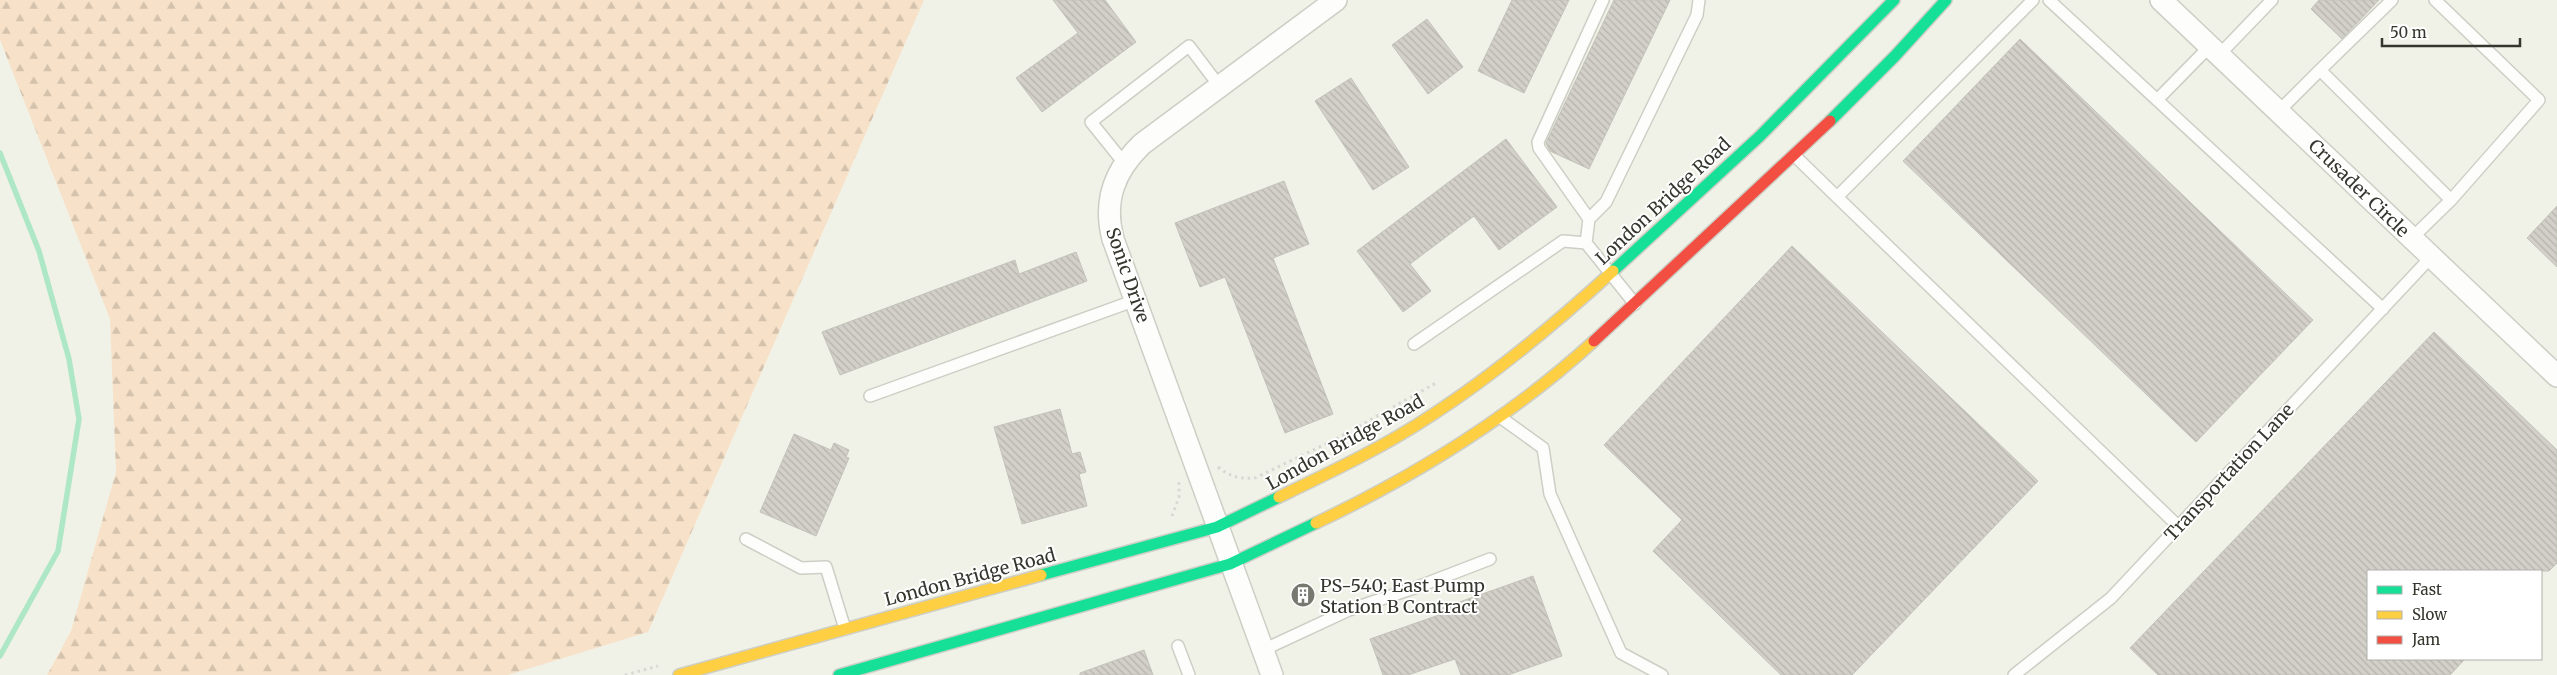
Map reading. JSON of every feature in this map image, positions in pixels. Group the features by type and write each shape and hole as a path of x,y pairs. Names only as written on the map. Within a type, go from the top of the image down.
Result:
{"main road":[{"name":"London Bridge Road","path":"679,675 1217,527 1338,470 1433,415 1508,361 1610,275 1760,136 1894,0"},
{"path":"839,675 1230,564 1350,507 1394,483 1499,416 1571,362 1795,156 1883,68 1946,0"}],"street":[{"name":"Crusader Circle","path":"2161,0 2557,376"},
{"name":"Sonic Drive","path":"1217,527 1109,224 1108,209 1112,187 1124,163 1142,144 1220,87 1324,4"},
{"path":"1217,527 1272,675"}],"lane":[{"path":"1589,219 1539,148 1538,142 1603,0"},
{"path":"1635,304 1586,243 1589,219 1606,202 1697,15 1699,0"},
{"path":"1838,197 2033,0"},
{"path":"2050,0 2383,309"},
{"path":"2157,100 2272,0"},
{"path":"2279,111 2392,0"},
{"path":"2412,238 2451,200 2539,100 2435,0"},
{"path":"1124,163 1091,122 1189,46 1220,87"},
{"path":"2320,70 2451,200"},
{"path":"1795,156 2178,526"},
{"path":"1414,344 1563,241 1586,243"},
{"name":"Transportation Lane","path":"2014,675 2111,598 2432,256"},
{"path":"870,396 1136,300"},
{"path":"1499,416 1543,448 1550,494 1621,653 1662,675"},
{"path":"746,539 801,568 826,567 845,629"},
{"path":"1263,650 1349,610 1420,586 1490,559"},
{"path":"1178,646 1189,675"}],"path":[{"path":"1218,467 1227,474 1242,479 1255,478 1336,439 1443,380"}],"green space":[{"path":"0,0 924,0 648,632 508,675 47,675 71,631 116,472 110,319 0,40"}],"building":[{"path":"1053,0 1105,0 1136,42 1042,112 1016,78 1078,33"},
{"path":"1512,0 1569,0 1524,93 1478,71"},
{"path":"1614,0 1670,0 1589,169 1550,151 1546,143"},
{"path":"2319,0 2379,0 2342,39 2311,9"},
{"path":"1427,19 1463,67 1428,94 1392,45"},
{"path":"2020,39 2313,320 2196,442 1903,161"},
{"path":"1351,78 1409,167 1373,190 1315,101"},
{"path":"1506,139 1557,207 1499,250 1474,216 1410,264 1431,291 1403,312 1357,251"},
{"path":"1284,181 1309,244 1273,258 1333,414 1285,433 1225,277 1200,287 1175,223"},
{"path":"2557,206 2557,267 2527,238"},
{"path":"1792,246 2038,481 1852,675 1781,675 1653,551 1682,520 1604,445"},
{"path":"1076,252 1087,281 840,375 822,332 1015,260 1019,274"},
{"path":"2434,332 2557,450 2557,563 2549,571 2367,570 2367,660 2464,660 2450,675 2158,675 2130,648"},
{"path":"1060,409 1072,454 1080,452 1086,472 1079,474 1087,506 1022,524 994,427"},
{"path":"794,434 831,450 834,443 849,450 846,457 849,458 816,536 760,512"},
{"path":"1533,576 1562,656 1508,675 1461,675 1455,659 1408,675 1383,675 1370,639 1439,615 1437,610"},
{"path":"1144,650 1153,675 1080,675 1080,673"}],"waterway":[{"path":"0,153 39,251 69,359 79,419 58,551 0,656"}],"traffic: fast":[{"path":"1613,271 1760,136 1894,0"},
{"path":"1830,121 1895,56 1946,0"},
{"path":"1041,575 1217,527 1279,497"},
{"path":"839,675 1230,564 1316,523"}],"traffic: slow":[{"path":"1279,497 1338,469 1414,427 1456,399 1525,347 1613,271"},
{"path":"1316,523 1390,485 1462,442 1530,394 1594,341"},
{"path":"679,675 1041,575"}],"traffic: jam":[{"path":"1594,341 1830,121"}],"place":[{"name":"PS-540; East Pump Station B Contract","path":"1303,595"}]}
